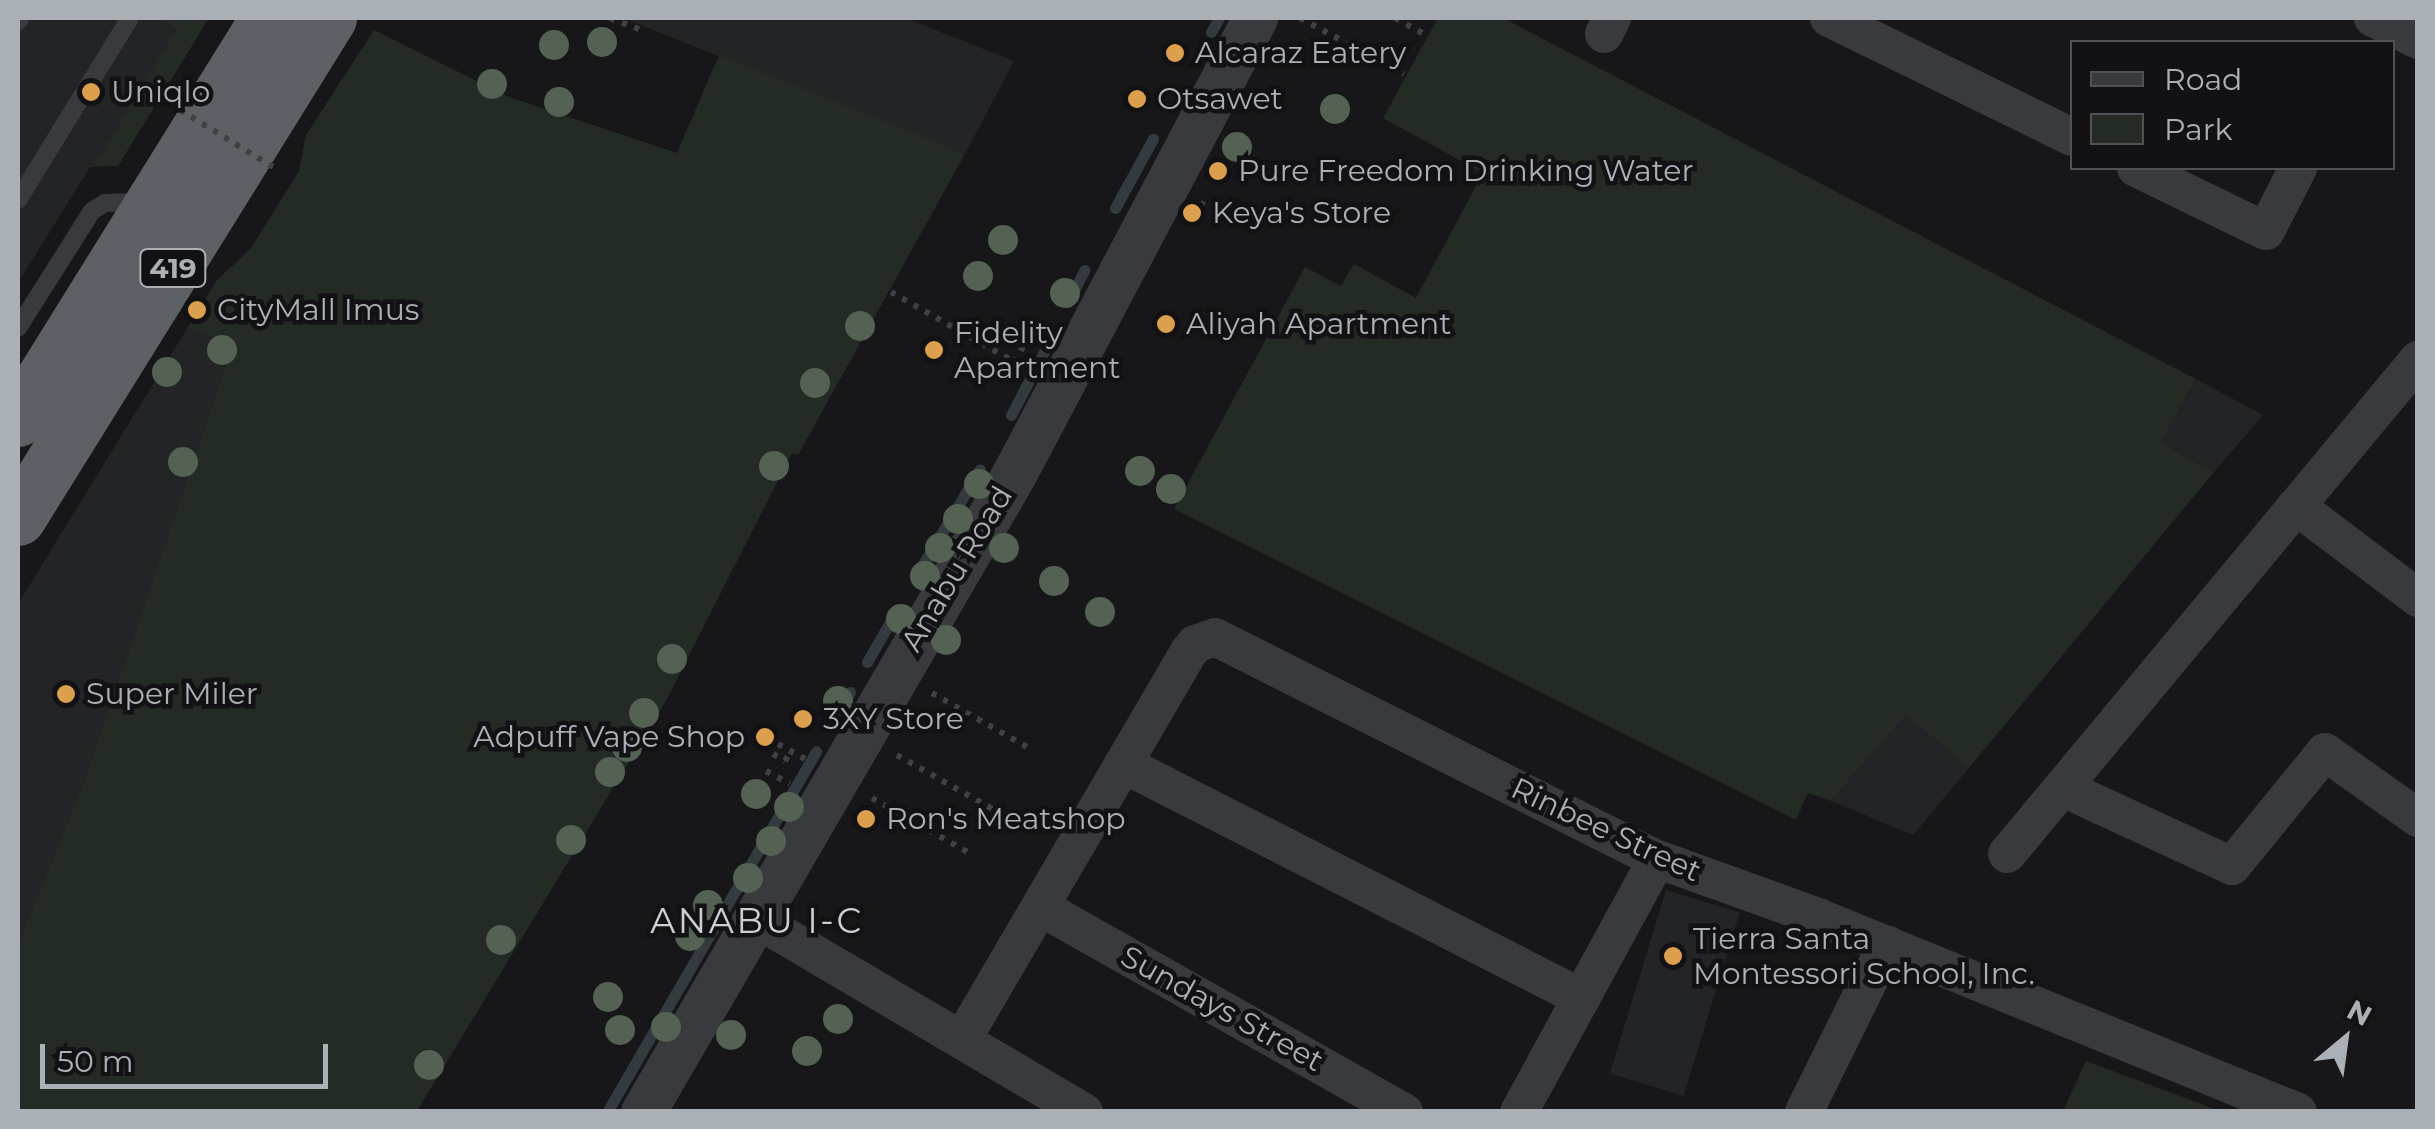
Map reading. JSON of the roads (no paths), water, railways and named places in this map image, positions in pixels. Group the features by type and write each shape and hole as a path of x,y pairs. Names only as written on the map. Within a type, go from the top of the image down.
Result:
{"highway":[{"name":"419","path":"23,398 153,202 268,18"},
{"name":"419","path":"18,518 316,22"}],"street":[{"name":"Anabu Road","path":"643,1112 1008,484 1255,18"},
{"path":"1829,18 2070,136"},
{"path":"2373,18 2418,40"},
{"path":"2140,170 2266,231 2297,170"},
{"path":"2008,854 2296,506 2413,374"},
{"path":"2296,506 2418,598"},
{"name":"Rinbee Street","path":"1123,764 1195,644 1204,638 1226,640 1657,859 1886,944 2298,1112"},
{"path":"2062,788 2232,866 2325,752 2418,818"},
{"path":"962,1040 1123,764 1582,998"},
{"path":"1519,1112 1657,859"},
{"name":"Sundays Street","path":"1040,907 1404,1112"},
{"path":"756,919 1084,1112"},
{"path":"1804,1112 1886,944"}],"lane":[{"path":"18,200 130,18"},
{"path":"18,328 92,210 105,203 153,202"}],"waterway":[{"path":"1211,32 1219,18"},
{"path":"1115,208 1153,139"},
{"path":"1068,302 1084,270"},
{"path":"1011,415 1047,346"},
{"path":"917,574 980,469"},
{"path":"867,662 894,615"},
{"path":"839,711 850,692"},
{"path":"607,1112 816,751"}],"place":[{"name":"Alcaraz Eatery","path":"1175,53"},
{"name":"Uniqlo","path":"91,92"},
{"name":"Otsawet","path":"1137,99"},
{"name":"Pure Freedom Drinking Water","path":"1218,171"},
{"name":"Keya's Store","path":"1192,213"},
{"name":"CityMall Imus","path":"197,310"},
{"name":"Aliyah Apartment","path":"1166,324"},
{"name":"Fidelity Apartment","path":"934,350"},
{"name":"Super Miler","path":"66,694"},
{"name":"3XY Store","path":"803,719"},
{"name":"Adpuff Vape Shop","path":"765,737"},
{"name":"Ron's Meatshop","path":"866,819"},
{"name":"Tierra Santa Montessori School, Inc.","path":"1673,956"}],"district":[{"name":"ANABU I-C","path":"757,921"}]}
